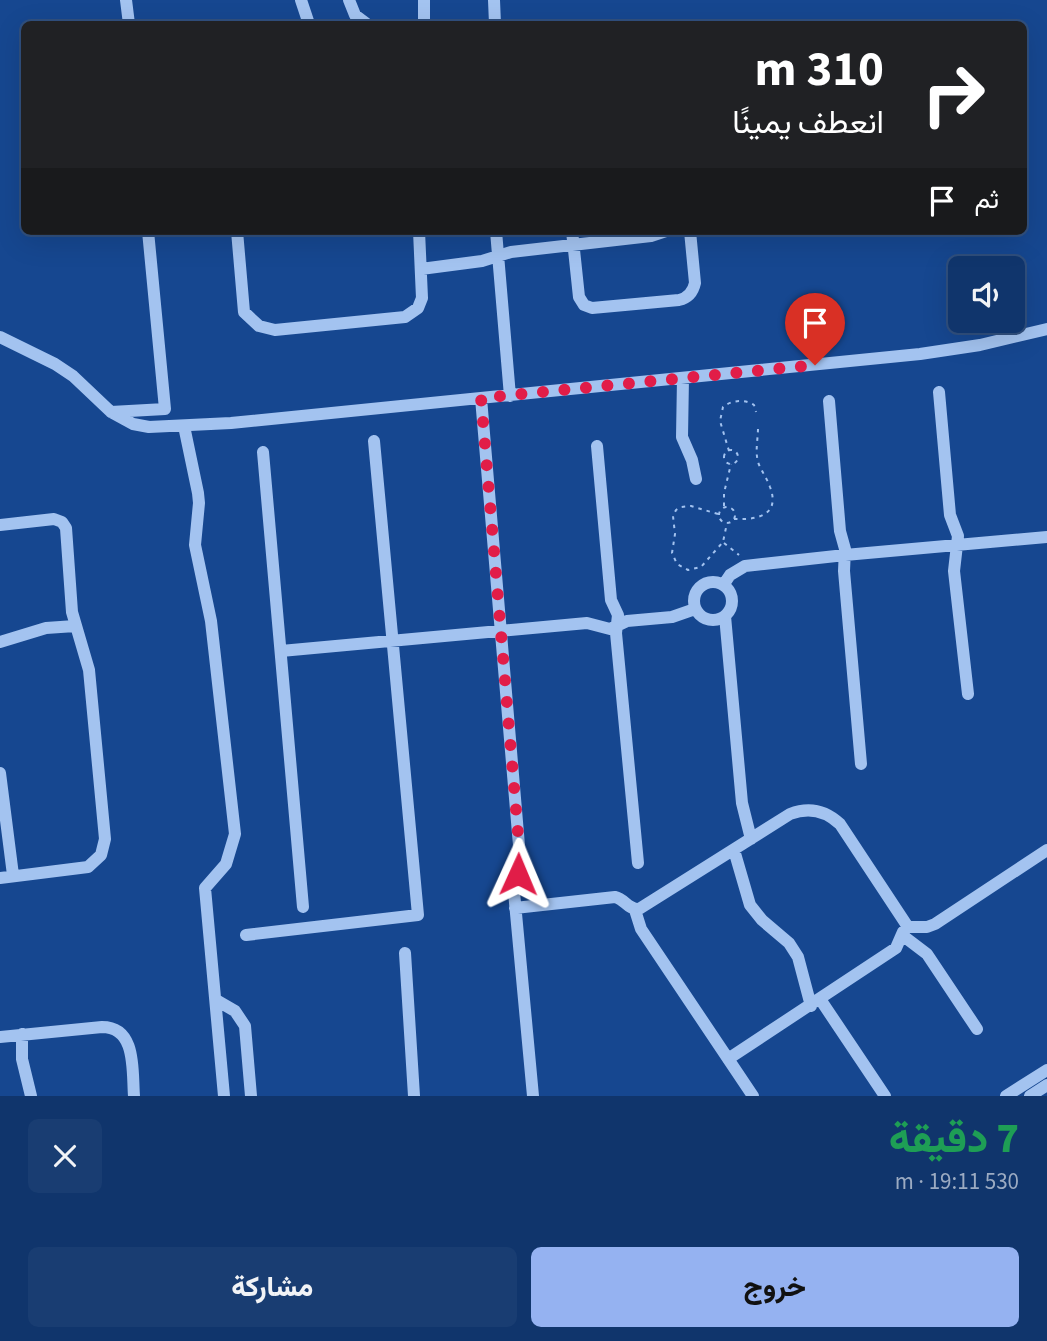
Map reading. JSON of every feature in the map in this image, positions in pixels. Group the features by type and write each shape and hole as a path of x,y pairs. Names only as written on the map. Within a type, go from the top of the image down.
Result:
{"street":[{"path":"126,0 129,21"},
{"path":"301,0 308,21"},
{"path":"424,0 425,21"},
{"path":"494,0 495,21"},
{"path":"351,5 364,21"},
{"path":"111,412 165,409 148,235"},
{"path":"237,235 244,312 254,323 270,330 410,315 421,303 419,235"},
{"path":"496,235 510,396"},
{"path":"572,235 579,298 588,307 679,300 690,295 695,283 690,235"},
{"path":"421,269 653,235"},
{"path":"0,337 65,371 124,421 145,427 184,426 510,396 920,354 980,345 1047,329"},
{"path":"683,378 682,437 692,460 696,479"},
{"path":"939,392 950,515 957,531 954,571 968,694"},
{"path":"481,398 520,857 514,886 533,1096"},
{"path":"829,401 840,531 845,555 844,571 861,764"},
{"path":"145,427 148,409"},
{"path":"184,426 198,493 195,545 211,621 235,834 226,864 205,888 224,1096"},
{"path":"246,935 418,915 374,441"},
{"path":"597,446 611,600 618,615 616,626 638,863"},
{"path":"263,452 303,907"},
{"path":"0,525 54,519 64,525 70,597 75,626 89,670 105,843 97,860 88,867 6,876 0,773"},
{"path":"723,584 734,571 745,566 1047,537"},
{"path":"709,582 723,584 730,591 731,609 724,616 711,620 702,617 695,609 694,594 700,586 709,582"},
{"path":"281,651 587,623 607,629 627,621 672,617 695,609"},
{"path":"724,616 742,803 751,839"},
{"path":"0,642 46,628 75,626"},
{"path":"635,910 643,908 797,811 813,810 828,814 840,824 905,931 927,954 976,1029"},
{"path":"734,850 750,905 762,920 789,943 798,957 816,1003 885,1096"},
{"path":"905,931 935,924 1047,850"},
{"path":"516,908 615,897 635,910 642,929 753,1096"},
{"path":"728,1059 896,948 905,931"},
{"path":"405,953 414,1096"},
{"path":"216,1000 235,1011 246,1026 251,1096"},
{"path":"0,1037 102,1027 117,1030 128,1043 134,1096"},
{"path":"22,1034 22,1059 31,1096"},
{"path":"1006,1096 1047,1070"},
{"path":"1030,1096 1047,1085"}],"path":[{"path":"729,451 720,427 723,407 730,402 748,402 754,405 756,412"},
{"path":"727,523 723,542 705,564 697,569 684,569 677,564 673,557 673,516 681,507 691,506 718,514 722,522 727,523 734,519 759,518 766,513 771,504 771,488 757,457 758,428"},
{"path":"718,514 725,507 724,494 731,464 736,462 737,457 734,452 729,451"},
{"path":"729,451 724,457 726,462 731,464"},
{"path":"725,507 733,509 734,519"},
{"path":"723,542 739,555 745,566"}],"route":[{"path":"518,874 520,857 481,398 815,365"}]}
